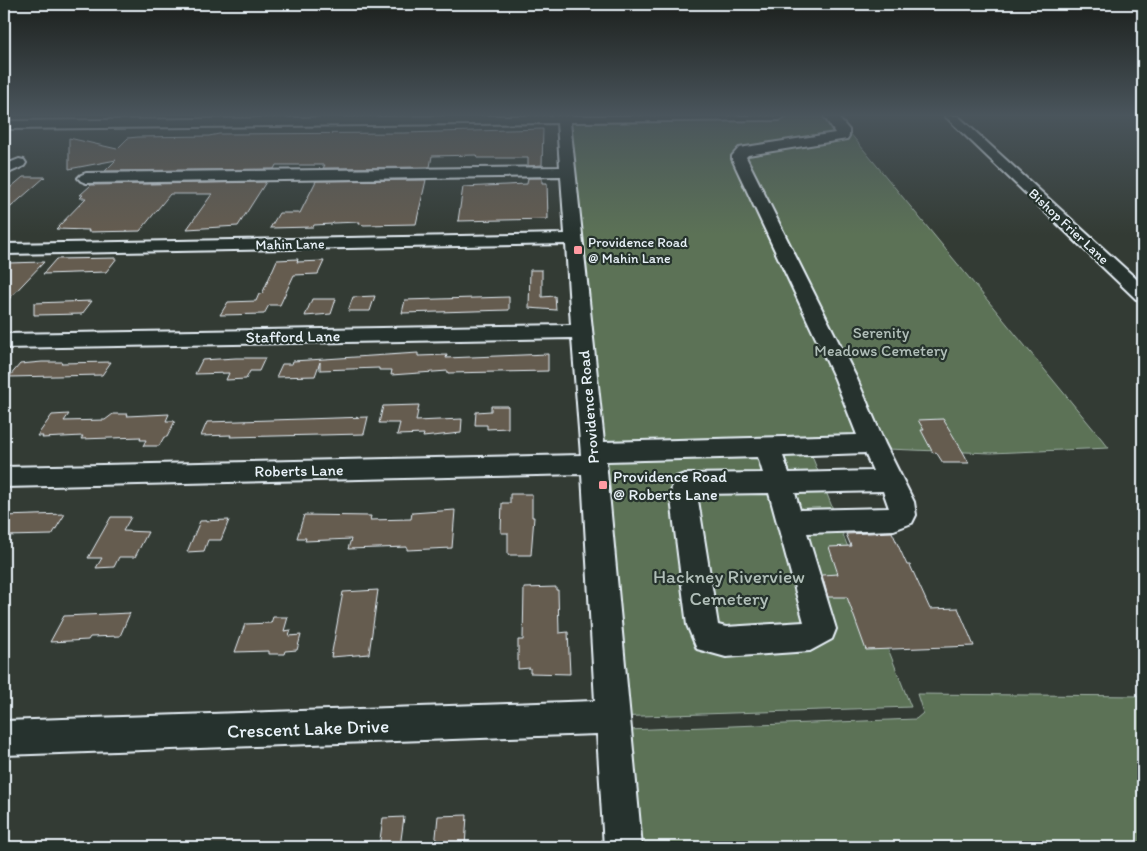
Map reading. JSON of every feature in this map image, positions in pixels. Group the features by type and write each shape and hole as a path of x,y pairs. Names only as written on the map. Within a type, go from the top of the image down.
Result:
{"street":[{"name":"Providence Road","path":"566,156 593,458 623,847"},
{"path":"740,156 739,159 846,379 873,444 901,502 903,515 894,519 790,522"},
{"name":"Bishop Frier Lane","path":"994,156 1143,295"},
{"path":"4,171 19,163"},
{"path":"86,178 567,171"},
{"name":"Mahin Lane","path":"6,249 573,239"},
{"name":"Stafford Lane","path":"4,341 582,331"},
{"name":"Roberts Lane","path":"4,477 593,458 768,447 873,444"},
{"path":"768,447 779,483 821,629 810,636 726,642 708,638 702,625 685,509 685,484 779,483 891,481"},
{"name":"Crescent Lake Drive","path":"4,738 613,717"}],"green space":[{"name":"Hackney Riverview Cemetery","path":"571,156 869,156 1109,448 991,453 808,446 911,707 613,717"},
{"path":"917,694 1143,696 1143,847 637,847 627,730 916,719 923,713"}],"building":[{"path":"69,156 445,156 432,156 430,167 323,168 325,165 276,165 274,169 105,171 116,160 69,169"},
{"path":"476,156 542,156 542,165 528,166 528,158 477,158"},
{"path":"23,177 45,177 4,213 4,193"},
{"path":"528,178 542,178 542,183 547,183 548,219 458,221 463,187 527,184"},
{"path":"426,180 416,224 364,225 359,224 360,222 314,225 313,227 270,228 279,213 300,213 316,181"},
{"path":"266,182 238,226 187,229 212,194 170,194 140,231 88,232 89,230 56,229 86,198 80,198 83,195 80,195 91,185"},
{"path":"117,258 106,272 43,274 56,259"},
{"path":"298,259 297,262 324,261 318,274 294,275 280,305 269,305 264,314 220,315 228,302 256,301 259,294 262,294 277,260"},
{"path":"44,262 4,304 4,268 8,263"},
{"path":"530,270 542,270 542,297 555,296 556,310 529,308"},
{"path":"375,296 370,311 348,311 353,297"},
{"path":"509,297 509,310 402,313 405,300"},
{"path":"312,299 336,299 331,314 305,316"},
{"path":"92,301 82,314 34,315 34,303"},
{"path":"418,353 418,356 447,355 446,358 548,354 548,371 448,373 448,371 391,375 392,370 379,370 379,368 320,370 320,362 315,376 276,377 282,364 292,364 293,361"},
{"path":"265,358 259,371 250,371 246,379 226,380 229,373 195,374 202,360"},
{"path":"42,362 111,362 102,375 9,377 20,364"},
{"path":"419,405 416,421 462,419 461,433 423,437 424,434 397,435 400,423 379,423 383,406"},
{"path":"491,406 508,406 508,428 487,429 487,425 475,425 476,412 491,411"},
{"path":"69,414 64,421 105,420 113,414 128,414 127,416 169,414 166,421 175,421 167,437 164,437 159,446 143,446 146,440 140,440 141,437 81,439 83,436 42,438 43,436 37,436 52,415"},
{"path":"368,417 364,434 201,436 207,422"},
{"path":"943,419 969,463 943,463 936,452 933,453 918,420"},
{"path":"510,494 532,494 532,517 534,517 531,555 508,555 508,533 501,533 502,503 510,503"},
{"path":"455,510 452,548 407,550 407,547 348,549 351,539 305,541 306,538 297,538 304,515 371,516 370,520 411,519 412,513"},
{"path":"65,514 52,535 4,536 4,516"},
{"path":"111,517 131,517 123,531 148,532 135,557 119,557 114,567 96,568 102,558 88,558"},
{"path":"229,520 221,540 208,540 204,551 187,552 200,521"},
{"path":"892,532 907,565 910,565 930,609 958,608 974,646 866,650 847,597 828,597 822,575 838,574 829,547 851,546 846,534"},
{"path":"556,587 556,590 558,590 559,633 568,632 570,674 530,673 530,668 518,669 518,640 523,640 524,588"},
{"path":"378,590 369,654 331,657 343,592"},
{"path":"130,613 120,636 90,637 88,640 50,642 64,616"},
{"path":"273,617 288,617 284,631 291,630 289,636 301,635 297,650 285,651 284,654 269,654 269,651 235,652 245,624 271,623"},
{"path":"467,815 465,847 435,847 438,816"},
{"path":"404,817 400,847 379,847 383,818"}],"place":[{"name":"Providence Road @ Mahin Lane","path":"578,250"},
{"name":"Providence Road @ Roberts Lane","path":"603,485"}],"park label":[{"name":"Serenity Meadows Cemetery","path":"881,341"}]}
